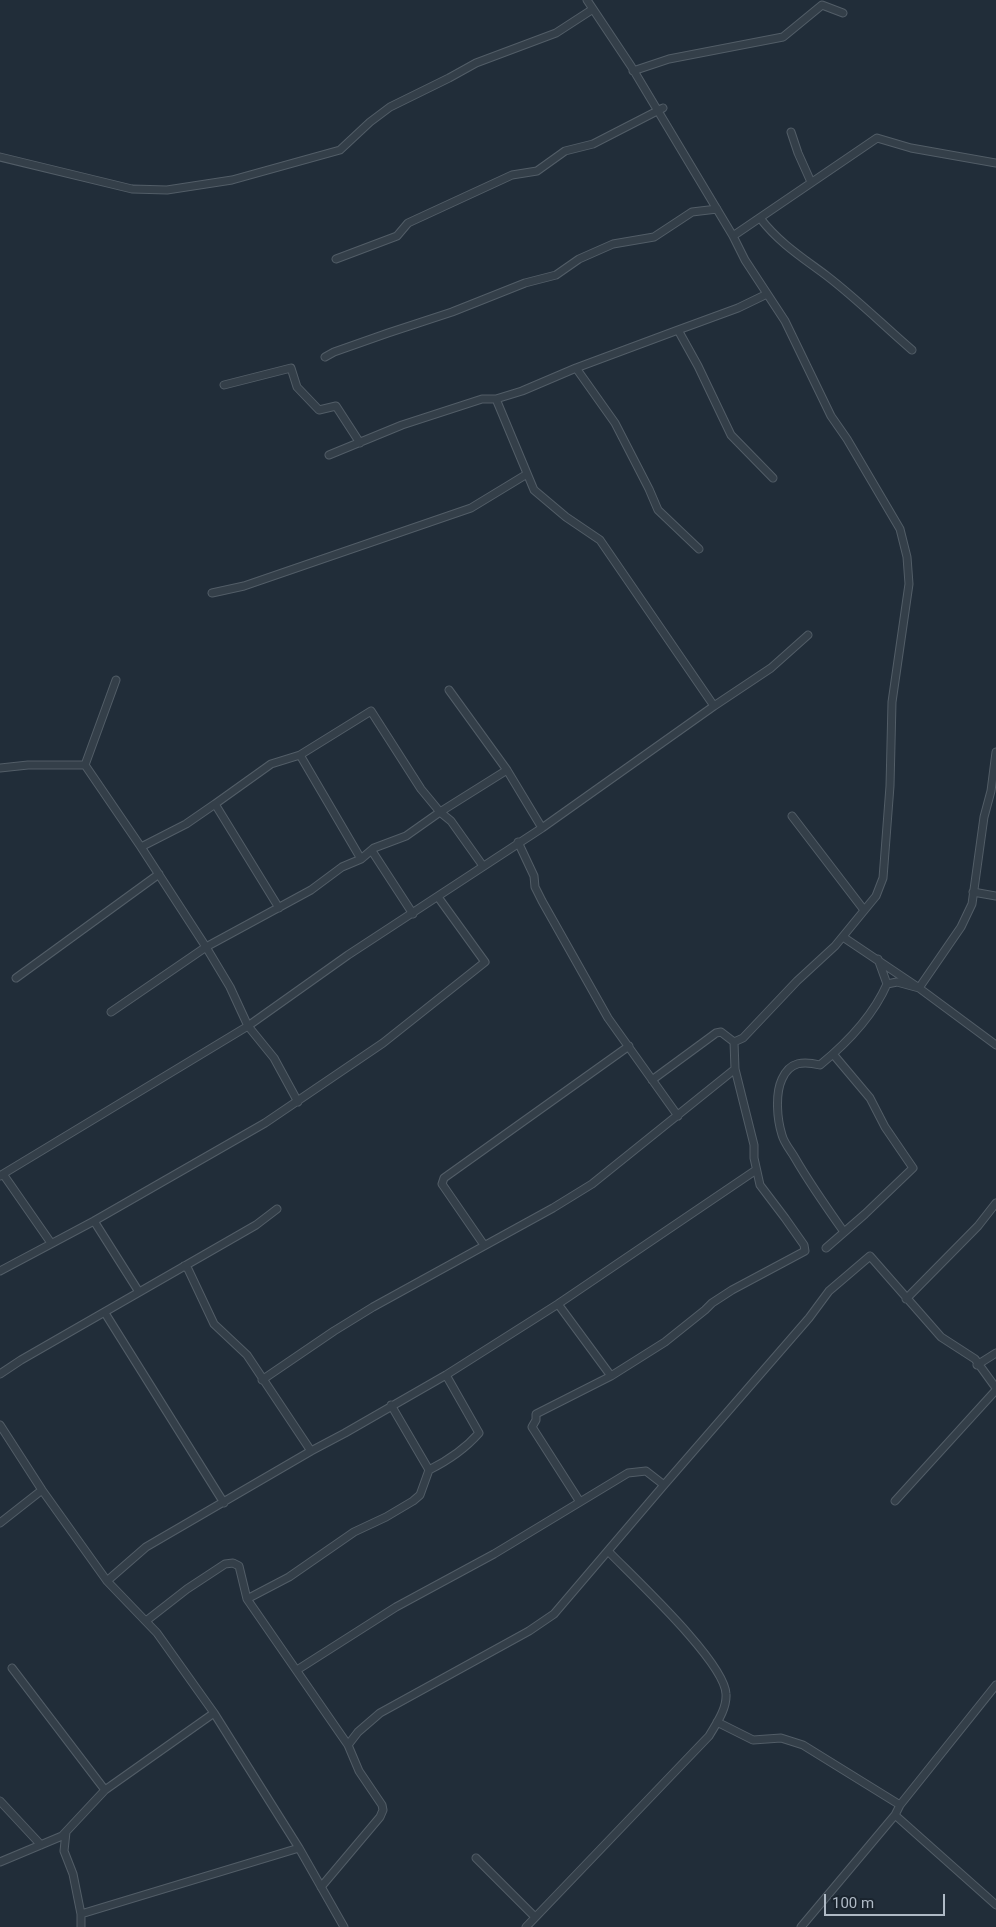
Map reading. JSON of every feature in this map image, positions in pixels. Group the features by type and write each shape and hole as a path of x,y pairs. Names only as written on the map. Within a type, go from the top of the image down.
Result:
{"street":[{"path":"587,0 660,110 745,260 785,321 830,416 847,439 900,529 907,557 910,584 892,702 890,786 886,862 883,878 876,896 843,937 743,1038 734,1042"},
{"path":"633,71 669,59 783,37 822,5 843,13"},
{"path":"0,158 132,189 167,190 232,180 340,150 370,122 390,107 450,78 476,63 556,33 592,9"},
{"path":"336,259 397,236 408,222 512,175 537,170 565,152 594,144 660,110"},
{"path":"791,132 811,182"},
{"path":"733,236 878,138 912,148 996,163"},
{"path":"325,357 352,345 452,312 525,283 556,275 579,259 613,244 654,237 692,212 717,209"},
{"path":"760,218 771,232 797,256 828,277 912,350"},
{"path":"330,455 402,425 482,399 496,400 522,391 576,368 738,308 767,294"},
{"path":"678,330 698,366 731,435 773,478"},
{"path":"224,385 291,368 297,387 318,410 336,406 360,443"},
{"path":"576,368 615,424 658,510 699,549"},
{"path":"496,400 534,490 566,517 600,540 714,706"},
{"path":"212,593 244,586 471,508 527,474"},
{"path":"51,1243 2,1175 248,1026 348,956 518,842 542,828 771,668 808,634"},
{"path":"85,765 116,680"},
{"path":"449,690 507,770 542,828"},
{"path":"142,847 186,824 271,764 300,755 371,711 421,790 440,812 452,821 483,866"},
{"path":"919,988 961,927 972,904 984,817 995,776 996,752"},
{"path":"300,755 361,859"},
{"path":"0,768 28,765 85,765"},
{"path":"85,765 142,847 206,947 230,987 248,1026 274,1058 298,1102"},
{"path":"111,1012 206,947 311,890 342,867 361,859 374,848 406,836 507,770"},
{"path":"215,804 279,908"},
{"path":"792,816 864,910"},
{"path":"518,842 534,876 535,887 542,901 608,1018 678,1116"},
{"path":"372,851 413,914"},
{"path":"16,978 159,874"},
{"path":"973,892 996,896"},
{"path":"0,1271 94,1221 265,1123 298,1102 383,1043 485,962 438,897"},
{"path":"843,937 995,1042"},
{"path":"844,1232 814,1189 782,1136 776,1104 780,1092 780,1083 784,1075 792,1067 804,1062 820,1065 861,1026 880,1001 887,984 878,960"},
{"path":"887,984 897,982 919,988"},
{"path":"652,1080 716,1033 721,1032 734,1042"},
{"path":"580,1502 532,1427 538,1412 611,1376 665,1342 706,1310 712,1303 732,1290 805,1250 804,1245 786,1218 760,1185 756,1170 754,1145 734,1069 734,1042"},
{"path":"484,1245 442,1184 444,1178 629,1046"},
{"path":"826,1248 913,1168 885,1127 870,1098 833,1054"},
{"path":"262,1380 342,1326 553,1208 592,1184 734,1069"},
{"path":"107,1581 146,1547 446,1375 558,1304 756,1170"},
{"path":"906,1299 978,1226 996,1204"},
{"path":"0,1374 21,1360 256,1225 277,1209"},
{"path":"94,1221 139,1292"},
{"path":"348,1745 358,1732 380,1713 529,1631 554,1614 809,1318 830,1291 870,1256 941,1337 975,1360 996,1389 895,1501"},
{"path":"184,1266 188,1269 214,1324 247,1355 311,1451"},
{"path":"558,1304 611,1376"},
{"path":"105,1313 224,1503"},
{"path":"977,1365 996,1354"},
{"path":"247,1599 289,1576 354,1532 386,1517 413,1501 420,1495 429,1470 443,1463 473,1440 478,1433 446,1375"},
{"path":"391,1405 429,1470"},
{"path":"0,1425 42,1490 107,1581 157,1632 214,1713 299,1848 344,1927"},
{"path":"297,1670 396,1606 494,1554 628,1473 646,1471 664,1485"},
{"path":"0,1523 42,1490"},
{"path":"526,1927 709,1736 721,1715 726,1694 717,1670 695,1641 608,1551"},
{"path":"146,1621 187,1589 225,1564 233,1563 239,1566 247,1599 348,1745 359,1770 382,1805 383,1810 380,1817 321,1887"},
{"path":"12,1668 106,1790"},
{"path":"801,1927 895,1815 900,1805 995,1690"},
{"path":"0,1862 62,1836 106,1790 214,1713"},
{"path":"717,1722 753,1740 781,1738 803,1745 900,1805"},
{"path":"0,1801 42,1846"},
{"path":"895,1815 996,1905"},
{"path":"66,1832 64,1851 73,1874 81,1914 81,1927"},
{"path":"81,1914 299,1848"},
{"path":"476,1858 535,1917"}]}
